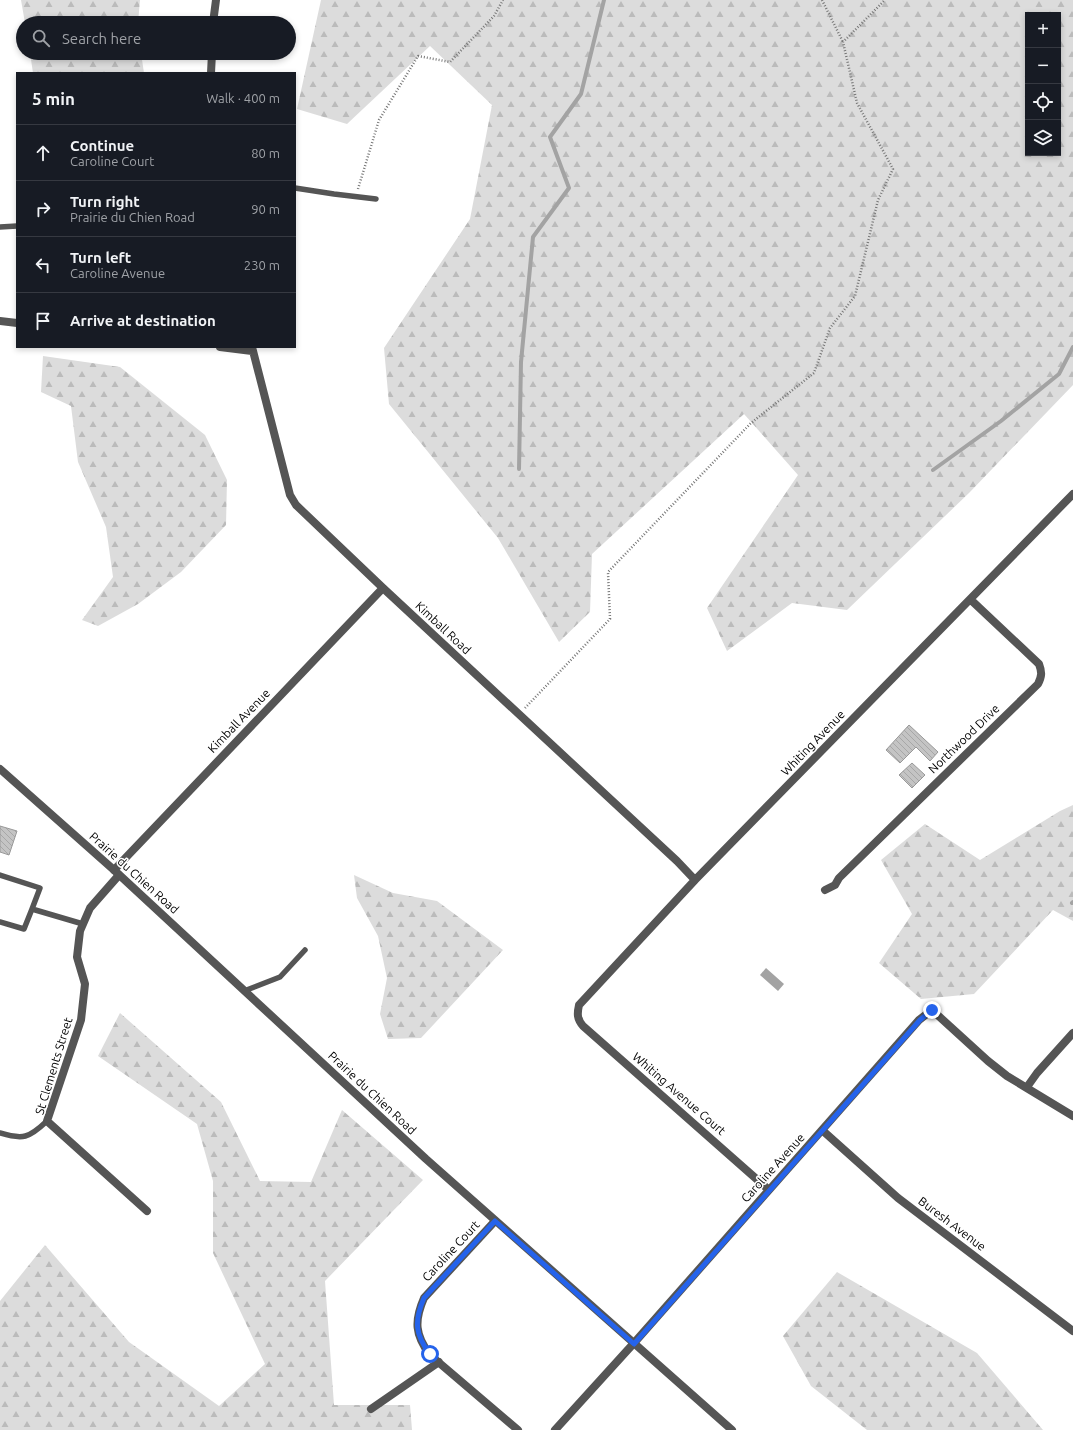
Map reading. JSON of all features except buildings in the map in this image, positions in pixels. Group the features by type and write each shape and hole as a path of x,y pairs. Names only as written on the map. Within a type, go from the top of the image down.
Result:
{"street":[{"path":"214,16 216,0"},
{"path":"211,72 212,60"},
{"path":"0,321 16,323"},
{"path":"236,348 252,349"},
{"name":"Kimball Road","path":"252,349 292,500 383,588 677,861 695,880"},
{"name":"Whiting Avenue","path":"577,1014 579,1005 695,880 971,600 1073,494"},
{"name":"Kimball Avenue","path":"116,873 383,588"},
{"name":"Northwood Drive","path":"825,890 835,884 1038,684 1041,677 1039,664 971,600"},
{"name":"Prairie du Chien Road","path":"0,769 116,873 495,1221 732,1430"},
{"name":"St Clements Street","path":"116,873 90,908 80,931 77,957 85,984 82,1020 47,1121 147,1211"},
{"name":"Caroline Avenue","path":"634,1344 920,1020 932,1010 988,1061 1007,1076 1027,1087"},
{"name":"Whiting Avenue Court","path":"577,1014 583,1026 769,1190"},
{"path":"1073,1033 1037,1073 1027,1087 1073,1116"},
{"name":"Buresh Avenue","path":"822,1130 898,1198 1073,1331"},
{"name":"Caroline Court","path":"495,1221 424,1298 419,1310 417,1323 418,1334 430,1354 518,1430"},
{"path":"555,1430 634,1344"},
{"path":"371,1409 439,1362"}],"lane":[{"path":"296,188 376,198"},
{"path":"0,228 16,226"},
{"path":"0,875 40,888 24,929 0,922"},
{"path":"32,909 83,924"},
{"path":"244,991 280,977 305,950"},
{"path":"0,1133 12,1137 24,1138 37,1131 47,1121"}],"path":[{"path":"355,196 379,120 418,56 450,62 494,16 503,0"},
{"path":"519,714 610,619 608,572 751,423 814,373 830,328 855,296 878,200 893,169 857,103 843,42 822,0"},
{"path":"843,42 885,0"}],"green space":[{"path":"21,0 140,0 139,16 24,16"},
{"path":"321,0 1073,0 1073,385 969,493 847,610 792,603 727,651 707,608 798,475 744,414 592,554 590,612 559,642 498,538 389,404 384,348 470,219 492,105 430,46 347,124 297,109"},
{"path":"31,60 142,60 144,72 33,72"},
{"path":"43,356 120,367 205,435 227,480 226,525 181,572 138,604 98,626 82,620 113,577 106,527 78,462 71,406 41,392"},
{"path":"1073,805 1073,921 1053,910 974,994 921,999 879,963 912,914 881,860 925,824 980,860 1060,811"},
{"path":"354,875 393,893 437,901 503,950 421,1038 388,1039 380,1014 387,978 378,936 357,898"},
{"path":"120,1013 221,1102 260,1181 311,1182 342,1110 423,1180 325,1281 334,1405 410,1405 412,1430 0,1430 0,1301 45,1245 129,1342 219,1406 265,1364 213,1253 213,1181 197,1124 98,1056"},
{"path":"837,1272 977,1353 1043,1430 867,1430 811,1386 783,1336"}],"shaded area":[{"path":"766,968 784,984 778,991 760,975"}],"waterway":[{"path":"519,469 521,362 533,237 569,188 550,137 581,94 604,0"},
{"path":"933,470 1001,421 1059,374 1073,347"}],"route":[{"path":"430,1354 418,1334 417,1323 419,1310 424,1298 495,1221 634,1344 920,1020 932,1010"}]}
